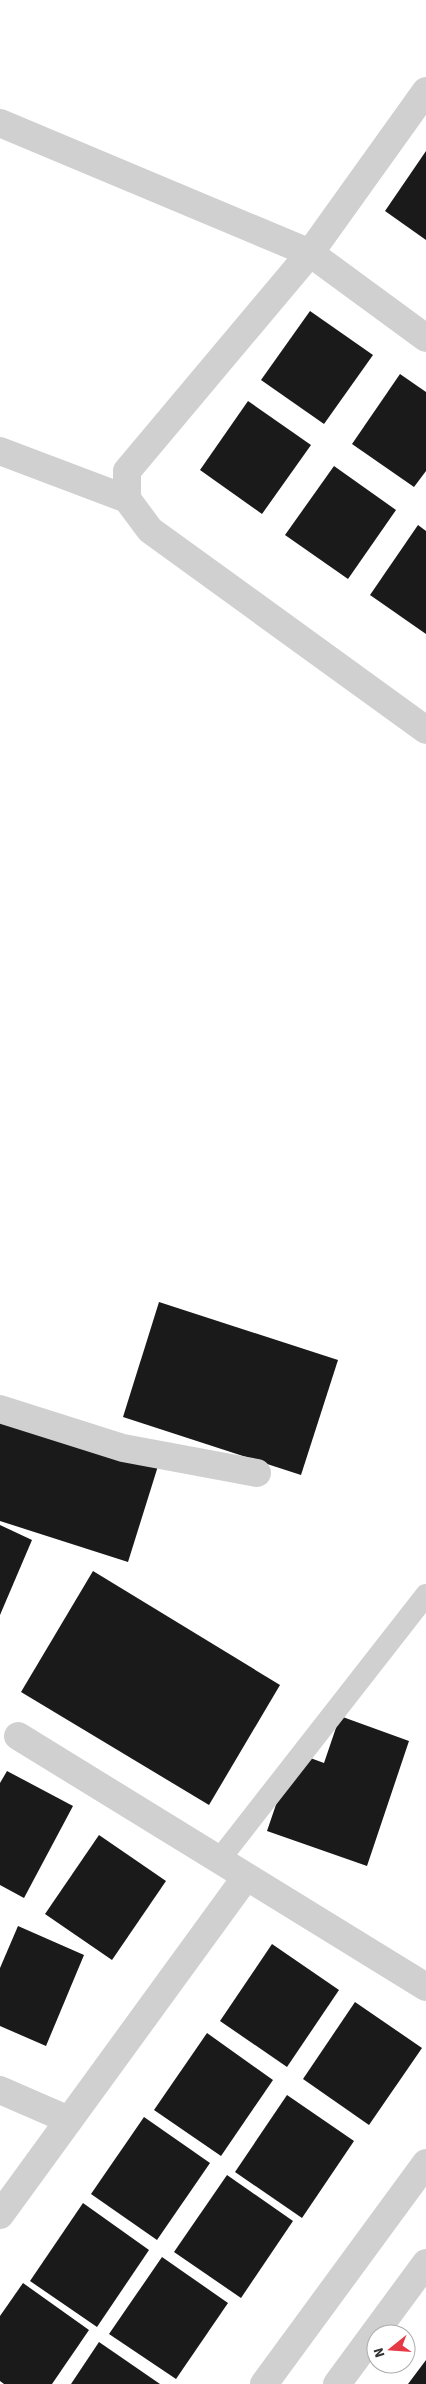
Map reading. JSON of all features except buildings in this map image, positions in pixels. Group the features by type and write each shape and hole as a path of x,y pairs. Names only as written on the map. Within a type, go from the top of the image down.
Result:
{"street":[{"path":"127,500 128,471 310,253 426,91"},
{"path":"0,123 310,253 426,338"},
{"path":"0,451 127,500 150,530 426,730"},
{"path":"0,1409 123,1448 257,1473"},
{"path":"18,1736 426,1987"},
{"path":"0,2216 246,1876"},
{"path":"0,2090 70,2120"},
{"path":"264,2384 426,2162"},
{"path":"337,2384 426,2263"}],"lane":[{"path":"219,1860 426,1595"}]}
